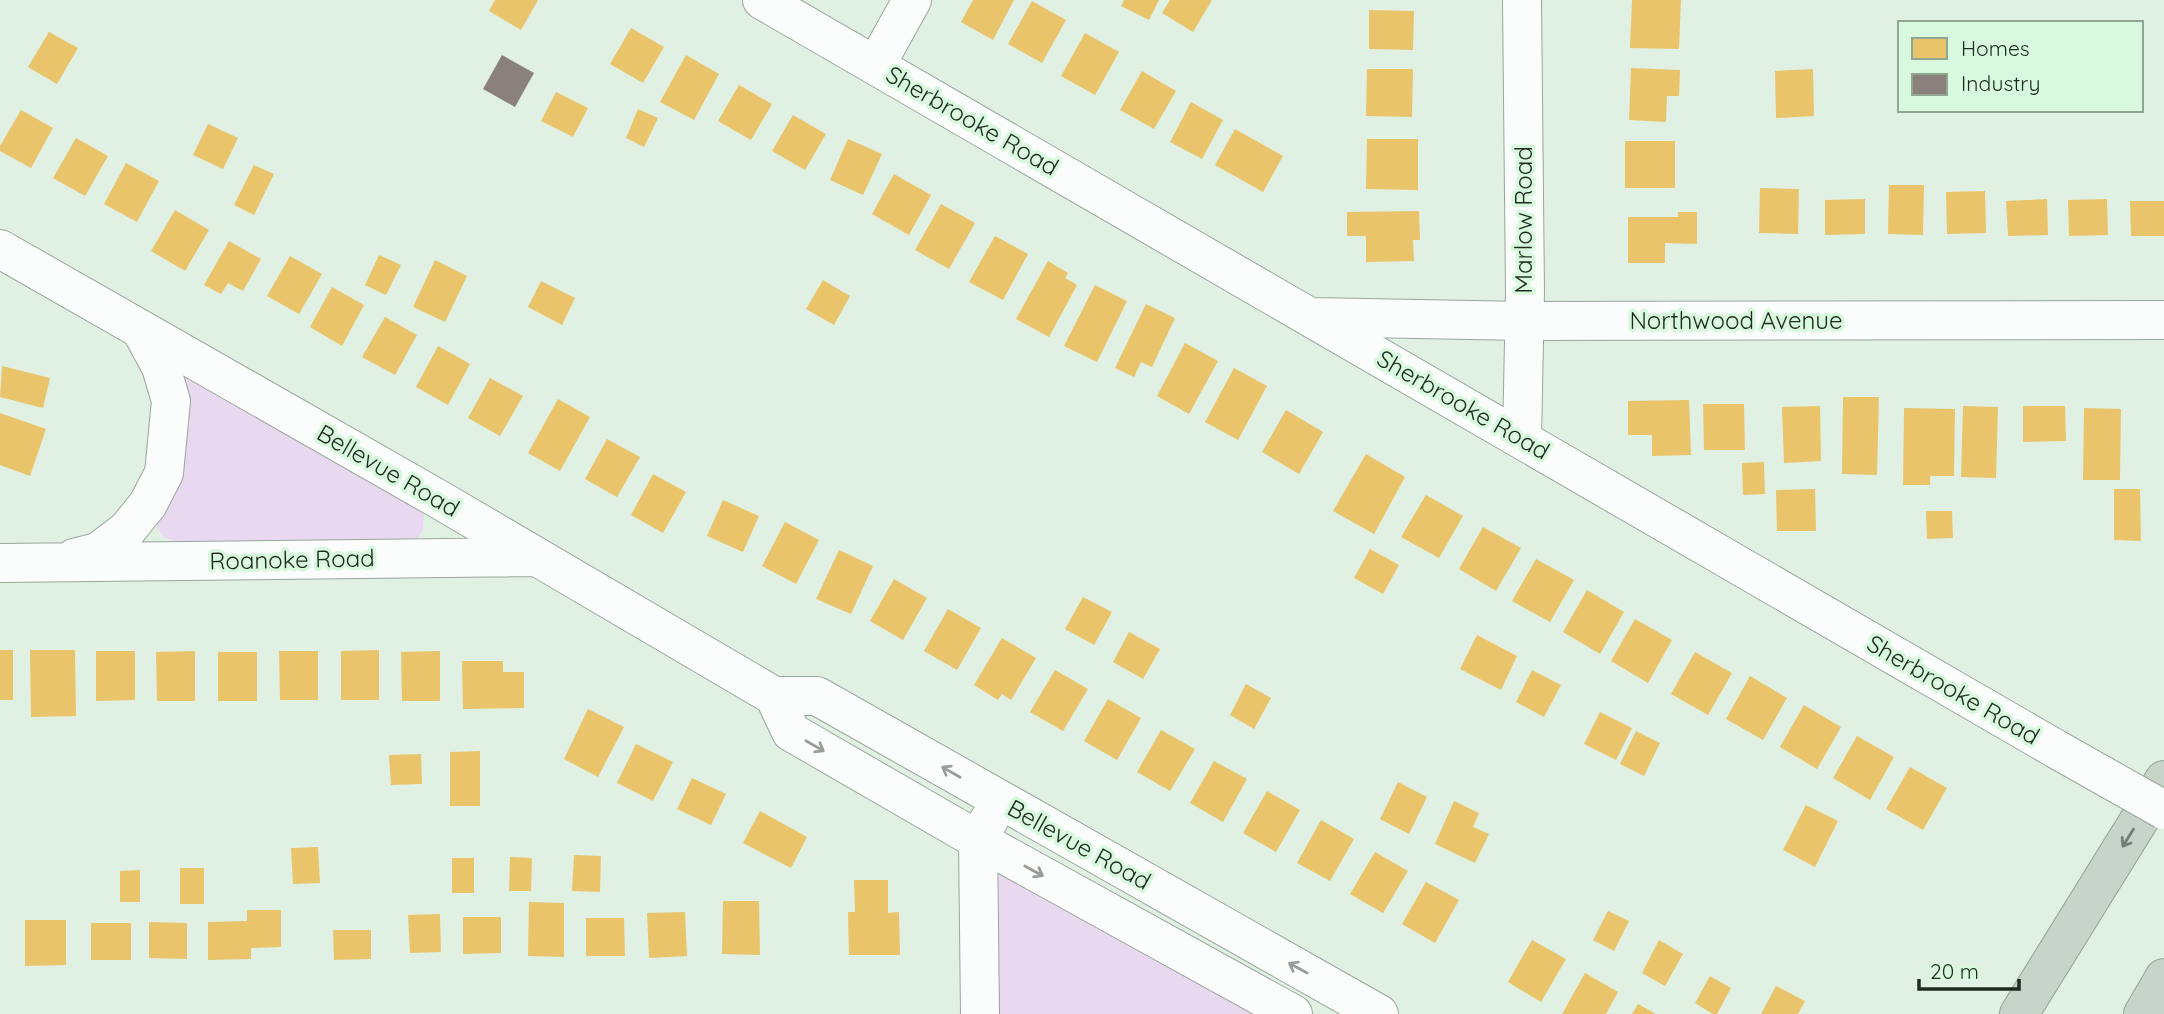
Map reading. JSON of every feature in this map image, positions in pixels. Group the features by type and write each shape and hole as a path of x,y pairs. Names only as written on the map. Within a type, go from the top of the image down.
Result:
{"highway":[{"path":"2019,1014 2164,780"},
{"path":"2143,1014 2164,978"}],"street":[{"name":"Sherbrooke Road","path":"762,0 2164,810"},
{"path":"876,65 912,0"},
{"name":"Marlow Road","path":"1522,0 1522,440"},
{"name":"Bellevue Road","path":"0,249 774,696 817,696 999,800 1333,1003 1379,1014"},
{"name":"Northwood Avenue","path":"1308,317 1524,321 2164,320"},
{"name":"Roanoke Road","path":"48,563 98,552 127,530 148,504 164,473 171,401 161,367 141,330"},
{"name":"Roanoke Road","path":"0,563 537,557"},
{"name":"Bellevue Road","path":"774,696 791,732 978,840 1293,1014"},
{"path":"980,1014 978,840 999,800"}],"shaded area":[{"path":"184,367 424,511 423,531 415,541 177,542 163,537 157,527 157,512 185,439"},
{"path":"984,853 1253,1012 989,1014"}],"building: Homes":[{"path":"495,0 538,0 521,30 489,11"},
{"path":"973,0 1014,0 993,40 961,22"},
{"path":"1124,0 1159,0 1149,20 1121,6"},
{"path":"1170,0 1212,0 1193,32 1162,13"},
{"path":"1632,0 1681,0 1679,49 1630,48"},
{"path":"1032,1 1066,20 1042,63 1008,44"},
{"path":"1369,10 1414,11 1413,50 1369,49"},
{"path":"631,28 664,47 643,83 610,64"},
{"path":"49,32 78,48 57,84 28,67"},
{"path":"1085,33 1119,52 1095,95 1061,76"},
{"path":"686,55 719,74 694,120 660,102"},
{"path":"1631,68 1680,70 1679,96 1667,96 1666,122 1629,120"},
{"path":"1367,69 1413,69 1412,117 1366,116"},
{"path":"1813,69 1814,116 1776,118 1775,71"},
{"path":"1142,71 1176,91 1154,129 1120,110"},
{"path":"739,85 772,104 751,140 718,121"},
{"path":"556,92 588,108 573,137 541,121"},
{"path":"1191,102 1223,120 1202,159 1170,142"},
{"path":"638,109 658,118 644,147 626,138"},
{"path":"21,110 53,128 31,168 0,151 0,146"},
{"path":"793,115 826,134 805,170 772,151"},
{"path":"208,124 238,138 223,169 193,155"},
{"path":"1235,129 1283,156 1263,192 1215,165"},
{"path":"76,138 108,156 85,196 53,178"},
{"path":"848,139 882,154 863,195 830,180"},
{"path":"1367,139 1418,139 1418,190 1366,189"},
{"path":"1625,141 1675,141 1675,188 1625,188"},
{"path":"126,163 159,181 137,222 104,204"},
{"path":"254,165 274,174 254,215 234,205"},
{"path":"894,174 931,195 909,235 872,214"},
{"path":"1889,185 1924,185 1923,235 1888,234"},
{"path":"1760,188 1799,189 1798,234 1759,233"},
{"path":"1985,191 1986,233 1947,234 1946,192"},
{"path":"1865,199 1865,234 1825,235 1825,200"},
{"path":"2047,199 2048,235 2008,236 2006,201"},
{"path":"2107,199 2108,235 2069,236 2068,200"},
{"path":"2130,201 2164,201 2164,236 2131,236"},
{"path":"941,204 975,223 949,269 915,250"},
{"path":"175,210 209,230 185,271 151,251"},
{"path":"1419,211 1420,240 1413,240 1414,261 1366,262 1366,236 1347,236 1347,212"},
{"path":"1678,212 1697,212 1697,244 1665,243 1665,263 1628,263 1628,217 1678,217"},
{"path":"995,236 1028,254 1003,300 969,282"},
{"path":"229,241 261,259 243,291 228,283 221,294 204,285"},
{"path":"379,255 401,265 386,295 365,285"},
{"path":"290,256 322,274 299,314 267,296"},
{"path":"435,260 467,276 445,322 413,307"},
{"path":"1048,261 1068,273 1065,278 1077,285 1049,337 1016,319"},
{"path":"823,280 850,296 834,325 806,309"},
{"path":"541,281 575,298 562,325 528,307"},
{"path":"1095,285 1127,301 1097,362 1064,346"},
{"path":"332,287 364,305 342,346 310,327"},
{"path":"1146,304 1175,318 1152,367 1141,362 1134,377 1115,368"},
{"path":"385,317 417,335 395,375 362,357"},
{"path":"1185,343 1218,361 1189,414 1157,396"},
{"path":"438,346 470,364 448,405 416,387"},
{"path":"2,366 50,378 43,408 0,397"},
{"path":"1234,368 1267,386 1238,440 1205,422"},
{"path":"490,378 523,396 500,436 468,418"},
{"path":"1843,397 1879,397 1877,475 1842,474"},
{"path":"558,399 590,417 560,471 528,453"},
{"path":"1689,400 1691,455 1652,456 1652,435 1628,435 1628,401"},
{"path":"1703,404 1744,404 1745,450 1704,450"},
{"path":"1820,406 1821,461 1784,463 1782,407"},
{"path":"1963,406 1998,407 1996,478 1961,477"},
{"path":"2023,406 2065,406 2066,441 2023,442"},
{"path":"1904,408 1955,409 1954,476 1930,476 1930,485 1903,485"},
{"path":"2084,408 2121,409 2120,480 2083,480"},
{"path":"1286,410 1323,432 1299,474 1262,452"},
{"path":"0,413 46,429 30,476 0,465"},
{"path":"607,439 640,457 617,497 585,479"},
{"path":"1366,454 1405,477 1374,534 1333,511"},
{"path":"1764,462 1765,494 1743,495 1742,463"},
{"path":"653,474 686,492 663,533 631,515"},
{"path":"1815,489 1816,531 1777,531 1776,490"},
{"path":"2114,489 2140,489 2141,541 2114,540"},
{"path":"1426,495 1463,516 1439,558 1401,537"},
{"path":"723,500 759,516 743,552 707,536"},
{"path":"1926,511 1952,511 1953,538 1927,539"},
{"path":"785,522 819,540 796,584 762,566"},
{"path":"1483,527 1521,548 1496,591 1459,569"},
{"path":"1370,549 1399,565 1383,594 1354,578"},
{"path":"839,550 873,566 851,614 816,599"},
{"path":"1536,559 1574,580 1550,622 1512,601"},
{"path":"894,579 927,598 903,640 870,621"},
{"path":"1587,590 1624,612 1600,654 1563,632"},
{"path":"1083,597 1112,612 1094,645 1065,629"},
{"path":"948,609 981,628 957,670 924,651"},
{"path":"1635,619 1672,640 1648,683 1611,661"},
{"path":"1129,632 1160,649 1143,679 1113,662"},
{"path":"1477,635 1517,656 1501,690 1460,669"},
{"path":"1002,638 1036,658 1011,700 1002,694 998,700 974,685"},
{"path":"0,650 13,650 13,700 0,700"},
{"path":"30,650 75,650 76,716 31,717"},
{"path":"379,650 379,700 341,700 341,651"},
{"path":"96,651 135,651 135,700 96,701"},
{"path":"195,651 195,701 157,701 156,652"},
{"path":"279,651 318,651 318,700 280,700"},
{"path":"440,651 440,701 402,701 401,652"},
{"path":"218,652 257,652 257,701 218,701"},
{"path":"1695,652 1732,673 1708,715 1671,694"},
{"path":"462,661 503,661 503,672 524,672 524,708 463,709"},
{"path":"1055,670 1088,689 1063,731 1030,712"},
{"path":"1532,670 1561,685 1544,717 1516,702"},
{"path":"1750,676 1787,698 1763,740 1726,719"},
{"path":"1246,684 1271,698 1254,729 1230,715"},
{"path":"1108,699 1141,718 1117,760 1084,741"},
{"path":"1804,705 1841,727 1817,769 1780,747"},
{"path":"588,709 624,727 598,777 564,759"},
{"path":"1600,712 1632,728 1616,760 1584,744"},
{"path":"1161,730 1195,749 1170,791 1137,772"},
{"path":"1636,731 1660,743 1644,776 1620,764"},
{"path":"1857,736 1894,757 1870,800 1833,778"},
{"path":"636,744 673,762 653,801 617,783"},
{"path":"480,751 480,806 450,806 450,752"},
{"path":"421,754 422,784 391,785 389,755"},
{"path":"1214,761 1247,779 1223,822 1190,803"},
{"path":"1910,767 1947,788 1923,830 1886,809"},
{"path":"692,778 726,794 711,825 677,809"},
{"path":"1398,782 1427,797 1409,834 1380,819"},
{"path":"1267,791 1300,810 1276,852 1243,833"},
{"path":"1454,801 1479,813 1473,827 1489,834 1475,863 1435,844"},
{"path":"1806,805 1838,821 1815,867 1783,850"},
{"path":"760,811 807,837 791,868 743,843"},
{"path":"1321,820 1354,839 1330,881 1297,863"},
{"path":"318,847 320,883 293,884 291,848"},
{"path":"1375,852 1408,871 1383,913 1350,894"},
{"path":"574,855 601,856 600,892 572,891"},
{"path":"510,857 532,858 531,891 509,891"},
{"path":"452,858 474,858 474,893 452,893"},
{"path":"180,868 204,868 204,904 180,904"},
{"path":"140,870 140,902 120,902 120,871"},
{"path":"854,880 888,880 888,913 899,912 900,955 849,955 848,912 855,912"},
{"path":"1426,882 1459,900 1435,943 1402,924"},
{"path":"723,901 759,901 760,955 722,954"},
{"path":"529,902 564,903 564,957 528,956"},
{"path":"247,910 281,910 281,947 251,948 251,959 208,960 208,922 247,921"},
{"path":"1608,911 1629,921 1614,951 1593,940"},
{"path":"685,912 687,956 649,958 647,913"},
{"path":"440,914 441,952 410,953 408,915"},
{"path":"463,917 501,917 501,953 463,954"},
{"path":"586,918 624,918 625,956 586,956"},
{"path":"25,920 66,920 66,965 25,966"},
{"path":"149,922 187,923 187,959 149,958"},
{"path":"91,923 131,923 131,960 91,960"},
{"path":"333,930 371,930 371,959 334,960"},
{"path":"1532,940 1566,959 1541,1002 1508,982"},
{"path":"1659,940 1683,954 1665,986 1642,973"},
{"path":"1585,973 1618,992 1606,1014 1562,1014"},
{"path":"1710,976 1731,988 1717,1014 1695,1003"},
{"path":"1776,986 1805,1001 1798,1014 1761,1014"},
{"path":"1638,1004 1656,1014 1632,1014"}],"building: Industry":[{"path":"502,55 534,73 515,107 483,89"}]}
